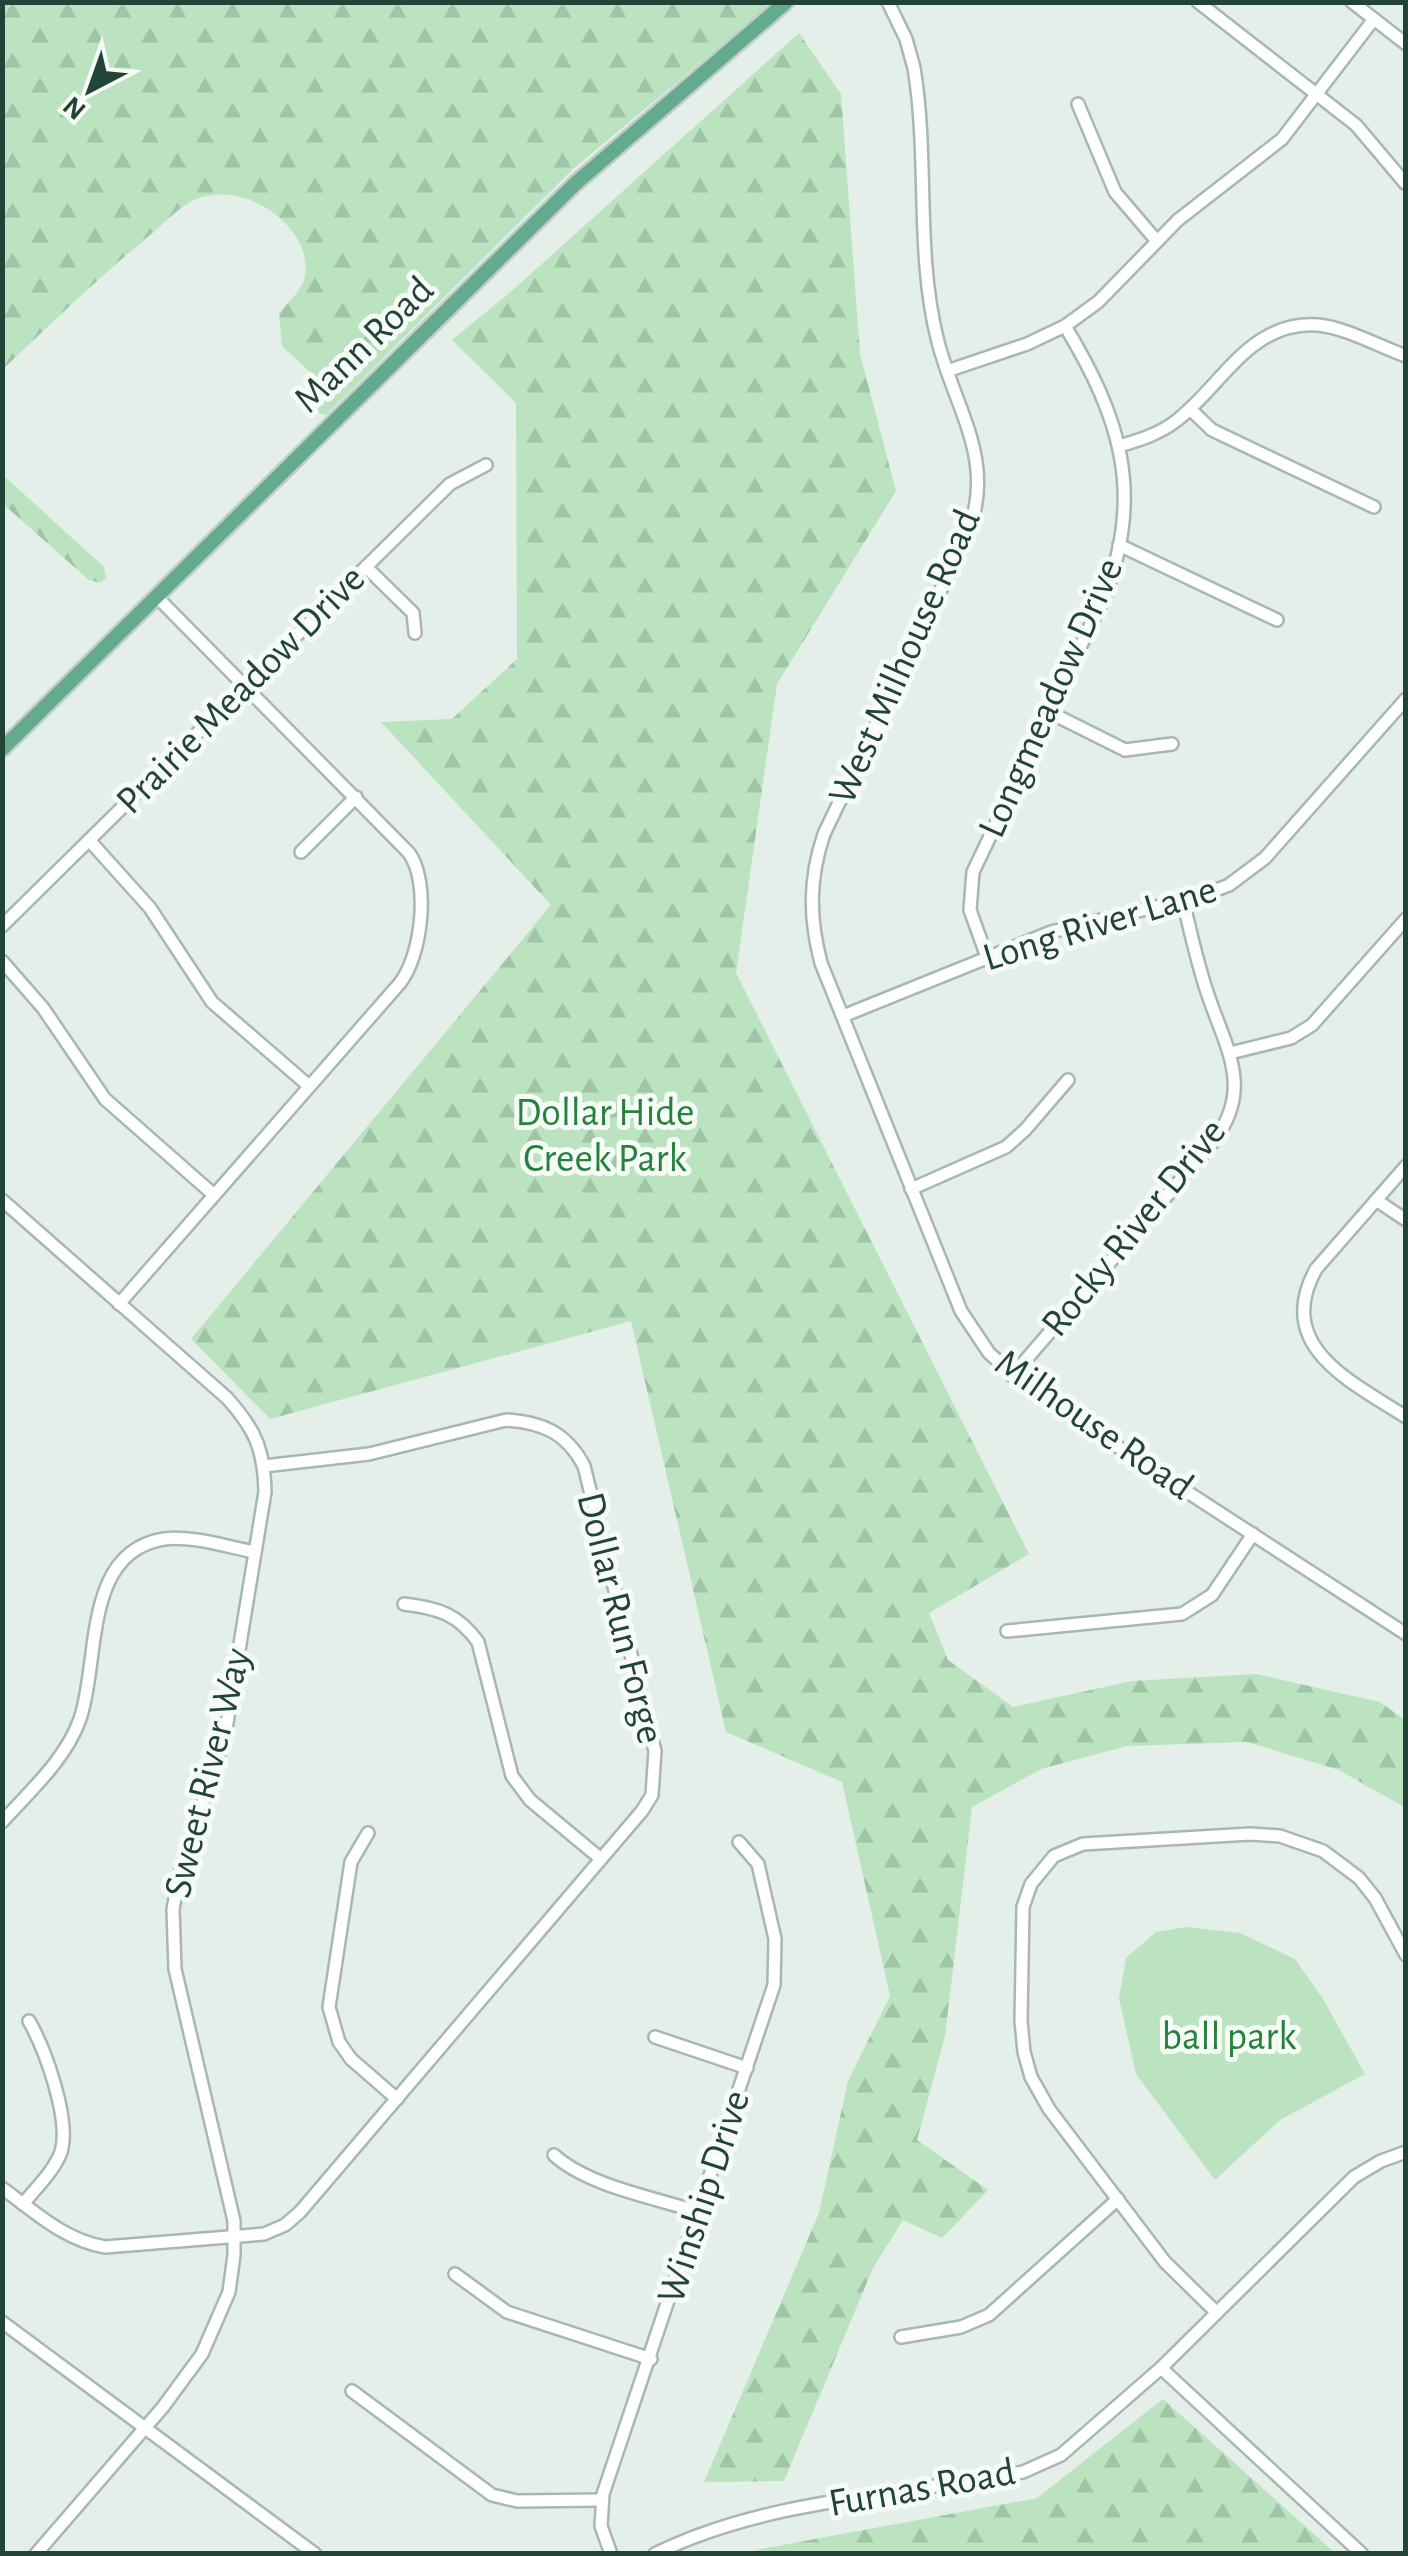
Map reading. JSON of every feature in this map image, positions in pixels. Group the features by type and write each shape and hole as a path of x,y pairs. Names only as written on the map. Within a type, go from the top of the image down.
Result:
{"main road":[{"name":"Mann Road","path":"2,749 576,182 786,2"}],"street":[{"name":"West Milhouse Road","path":"843,1016 814,937 814,873 826,829 968,533 976,510 979,480 977,454 947,371 930,297 917,84 906,39 888,2"},
{"path":"1198,2 1356,125 1405,183"},
{"path":"1352,2 1406,44"},
{"path":"947,371 1027,344 1064,326 1111,290 1156,240 1265,154 1318,94 1374,20"},
{"path":"1078,104 1115,192 1156,240"},
{"name":"Longmeadow Drive","path":"987,957 970,910 972,872 1100,607 1120,545 1124,501 1120,446 1104,395 1064,326"},
{"path":"1120,446 1158,433 1190,409 1250,347 1284,328 1327,327 1406,356"},
{"path":"1190,409 1212,430 1374,507"},
{"name":"Prairie Meadow Drive","path":"2,926 450,484 486,465"},
{"path":"1120,545 1278,620"},
{"path":"366,567 412,613 415,634"},
{"path":"119,1304 408,972 417,949 420,896 414,860 158,597"},
{"name":"Long River Lane","path":"843,1016 1051,932 1229,885 1261,862 1406,699"},
{"path":"1049,712 1125,750 1172,744"},
{"path":"301,852 356,797"},
{"path":"89,840 150,908 212,1002 309,1086"},
{"name":"Rocky River Drive","path":"1012,1376 1217,1137 1234,1100 1235,1076 1230,1053 1206,990 1183,900"},
{"path":"1230,1053 1287,1039 1312,1025 1406,919"},
{"path":"2,960 37,1000 106,1099 214,1196"},
{"name":"Milhouse Road","path":"843,1016 961,1312 989,1353 1012,1376 1406,1634"},
{"path":"911,1190 1006,1147 1068,1080"},
{"path":"1406,1166 1319,1265 1308,1287 1304,1312 1311,1342 1328,1365 1406,1417"},
{"name":"Sweet River Way","path":"2,1200 238,1409 253,1432 264,1466 265,1492 225,1735 180,1873 173,1909 175,1969 234,2220 229,2292 212,2336 144,2428 36,2554"},
{"path":"1376,1200 1406,1220"},
{"name":"Dollar Run Forge","path":"2,2188 62,2233 83,2243 105,2247 264,2234 285,2225 397,2099 652,1795 655,1751 584,1466 576,1452 549,1428 506,1420 370,1454 264,1466"},
{"path":"1007,1631 1182,1614 1200,1605 1216,1590 1252,1534"},
{"path":"2,1822 73,1736 85,1699 103,1591 114,1570 130,1554 165,1539 255,1552"},
{"path":"404,1604 437,1608 466,1626 478,1642 512,1776 530,1800 601,1859"},
{"path":"368,1833 350,1862 328,2007 339,2042 351,2059 397,2099"},
{"path":"1217,2313 1171,2270 1040,2096 1024,2052 1021,2021 1024,1907 1030,1884 1059,1854 1089,1843 1250,1834 1295,1840 1327,1854 1360,1878 1376,1898 1406,1954"},
{"name":"Winship Drive","path":"610,2554 602,2532 602,2500 774,1984 777,1954 758,1864 739,1842"},
{"path":"23,2204 56,2163 64,2134 42,2042 29,2021"},
{"path":"655,2036 746,2068"},
{"name":"Furnas Road","path":"655,2554 718,2527 819,2505 1033,2469 1069,2448 1161,2368 1354,2178 1381,2161 1406,2152"},
{"path":"554,2154 585,2174 699,2212"},
{"path":"902,2337 962,2327 990,2314 1118,2199"},
{"path":"455,2274 507,2312 650,2358"},
{"path":"2,2322 315,2554"},
{"path":"1161,2368 1362,2554"},
{"path":"352,2392 492,2495 517,2501 602,2500"}],"green space":[{"path":"762,2 767,7 572,170 326,415 319,413 310,372 282,346 279,313 305,276 304,257 297,239 269,210 230,195 210,195 181,208 3,369 3,3"},
{"name":"Dollar Hide Creek Park","path":"799,33 841,94 860,354 896,491 777,684 736,973 1029,1554 929,1613 948,1660 1013,1707 1132,1681 1256,1674 1380,1702 1405,1720 1406,1808 1339,1770 1247,1742 1127,1746 1041,1769 972,1807 945,2036 917,2140 988,2190 942,2238 903,2220 873,2268 784,2481 704,2482 819,2213 848,2081 890,1996 842,1782 726,1732 631,1321 270,1419 191,1339 551,905 381,722 452,719 517,659 516,403 452,340"},
{"path":"3,475 104,567 106,578 101,583 89,580 3,504"},
{"name":"ball park","path":"1187,1927 1240,1933 1295,1959 1323,1999 1365,2074 1280,2120 1215,2180 1136,2074 1119,1998 1126,1958 1156,1932"},
{"path":"1163,2399 1335,2553 749,2553 1037,2498"}]}
